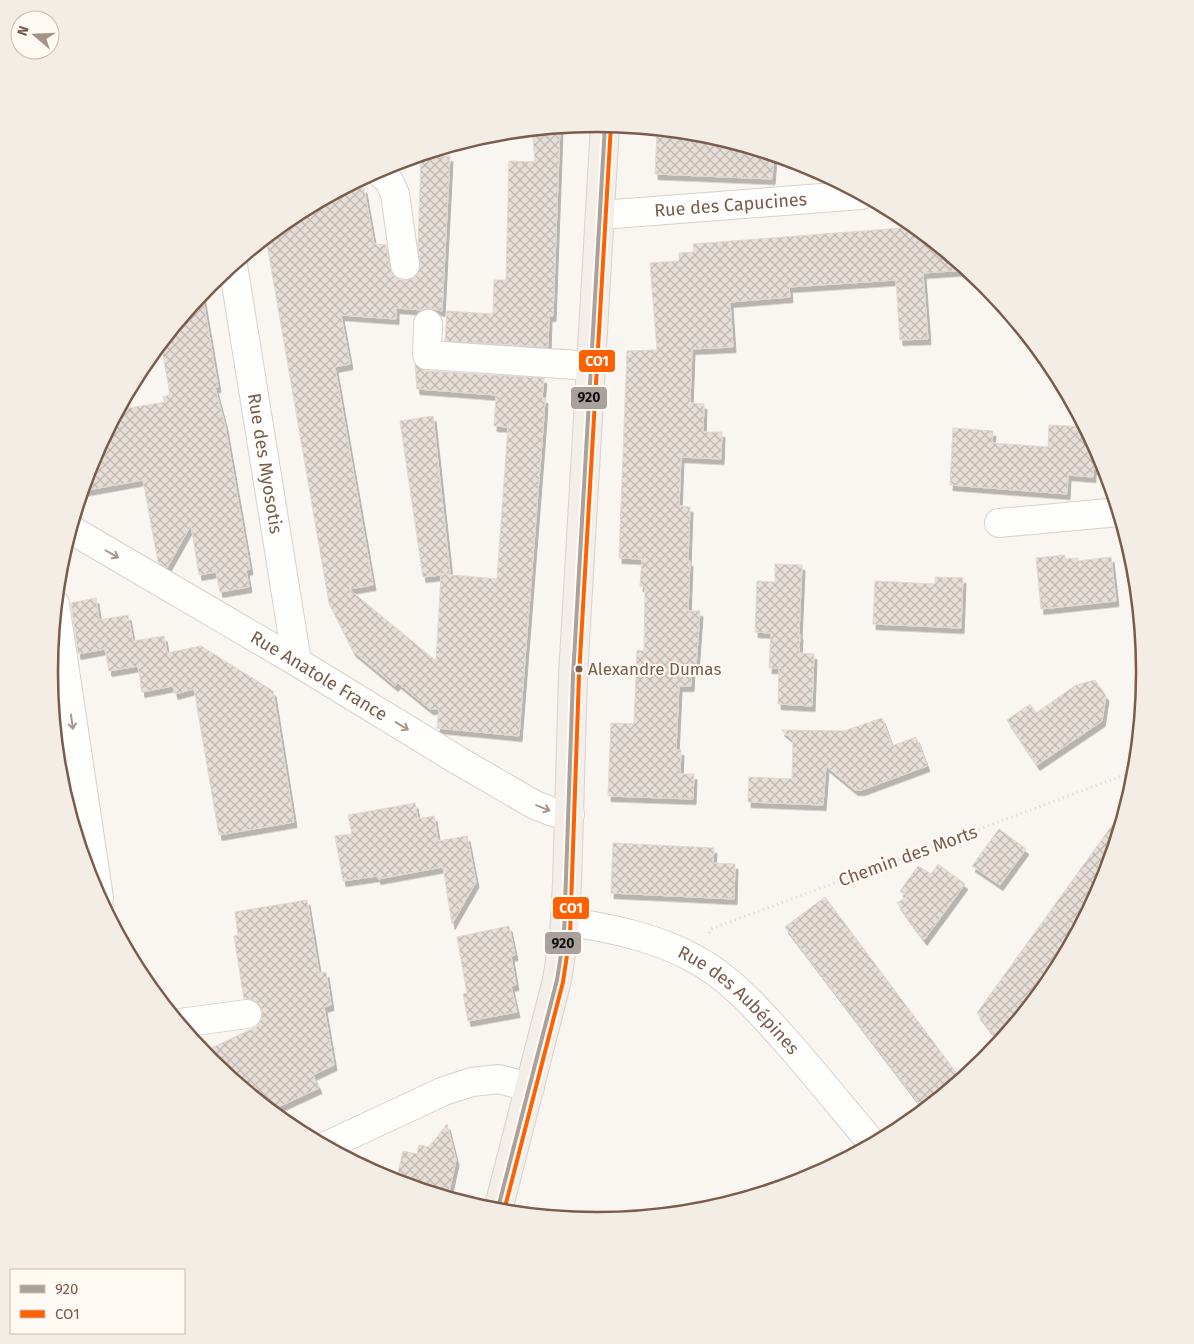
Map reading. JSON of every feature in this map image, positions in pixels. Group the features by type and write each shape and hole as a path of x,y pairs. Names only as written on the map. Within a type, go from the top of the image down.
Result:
{"main road":[{"path":"500,1202 557,980 565,921 574,676 605,132"}],"street":[{"path":"384,177 389,181 395,194 405,265"},
{"name":"Rue des Capucines","path":"601,215 850,196"},
{"name":"Rue des Myosotis","path":"235,272 297,662"},
{"path":"428,324 427,355 592,366"},
{"path":"999,523 1112,513"},
{"name":"Rue Anatole France","path":"76,532 535,805 553,812 570,814"},
{"path":"60,629 94,866"},
{"name":"Rue des Aubépines","path":"565,921 592,925 638,936 672,947 726,979 757,1008 868,1138"},
{"path":"186,1022 247,1014"},
{"path":"333,1143 444,1091 472,1082 498,1079 530,1087"}],"path":[{"name":"Chemin des Morts","path":"695,959 711,929 1126,775"}],"building":[{"path":"560,134 553,316 549,316 548,347 445,341 447,311 493,314 494,280 506,280 509,161 535,162 533,137"},
{"path":"657,136 702,143 773,162 772,179 655,174"},
{"path":"450,156 442,311 429,308 423,310 396,308 396,319 341,315 350,364 335,367 373,585 349,589 436,661 441,575 423,577 400,421 433,416 450,573 442,574 497,579 508,427 494,426 496,395 417,389 415,364 426,371 544,378 542,398 545,398 544,416 519,736 437,728 439,709 430,709 398,683 395,686 353,651 329,603 267,245 297,223 327,205 355,190 364,188 374,244 386,245 393,275 400,280 414,278 419,271 420,263 418,244 421,162 436,157"},
{"path":"904,228 958,271 923,273 928,339 900,340 896,280 789,287 790,297 730,302 733,347 692,349 690,403 704,404 703,432 722,432 721,459 681,457 679,506 690,507 688,611 700,611 696,667 692,666 691,686 679,686 676,750 681,750 680,774 694,774 693,799 608,796 611,723 634,724 637,650 644,651 645,586 640,586 642,559 619,558 627,351 657,350 650,263 679,261 679,253 694,252 693,244"},
{"path":"204,303 218,387 215,387 225,425 250,569 246,570 249,587 220,592 216,572 199,575 191,525 167,568 158,562 143,480 90,490 113,433 126,409 165,402 163,397 170,395 163,352 191,316"},
{"path":"1049,425 1077,427 1096,469 1093,469 1093,477 1068,475 1067,494 950,485 953,428 993,431 992,443 1048,447"},
{"path":"1065,555 1065,559 1078,558 1078,561 1111,557 1116,601 1041,609 1036,558"},
{"path":"775,564 802,565 799,653 814,654 812,706 778,704 779,668 769,668 771,633 755,632 757,581 775,582"},
{"path":"935,577 963,578 961,628 873,624 875,581 935,584"},
{"path":"96,598 99,620 128,615 133,641 164,636 167,653 201,646 273,691 294,822 219,835 194,689 175,694 173,686 142,692 138,666 109,671 105,649 78,654 71,603"},
{"path":"1095,680 1106,696 1102,721 1037,765 1007,720 1030,704 1036,713 1076,685"},
{"path":"882,718 892,746 916,737 927,766 862,790 855,790 826,766 823,805 748,802 749,777 792,779 793,740 781,730 844,731"},
{"path":"415,803 418,819 434,816 438,841 467,836 476,882 452,924 443,867 378,879 377,876 343,881 335,836 352,834 348,815"},
{"path":"1115,821 1108,845 1081,911 1046,972 995,1036 977,1013"},
{"path":"999,829 1026,849 1000,885 972,866"},
{"path":"613,843 714,848 713,863 735,864 734,899 611,893"},
{"path":"938,864 965,884 924,940 897,903 907,896 900,891 918,866 931,874"},
{"path":"825,897 957,1074 920,1104 785,927"},
{"path":"307,900 319,973 326,972 331,1005 324,1007 334,1065 313,1075 319,1088 278,1107 241,1078 211,1048 256,1027 262,1019 262,1011 259,1004 252,999 244,999 234,936 238,935 235,912"},
{"path":"509,926 515,955 511,956 516,985 511,986 517,1012 468,1021 463,994 467,993 457,937"},
{"path":"447,1124 456,1160 449,1191 398,1173 403,1151 417,1154 419,1145 429,1147"}],"transit line":[{"name":"920","path":"499,1202 557,980 564,935 573,676 605,132"},
{"name":"CO1","path":"506,1203 563,982 570,935 579,676 611,133"}],"place":[{"name":"Alexandre Dumas","path":"579,669"}]}
